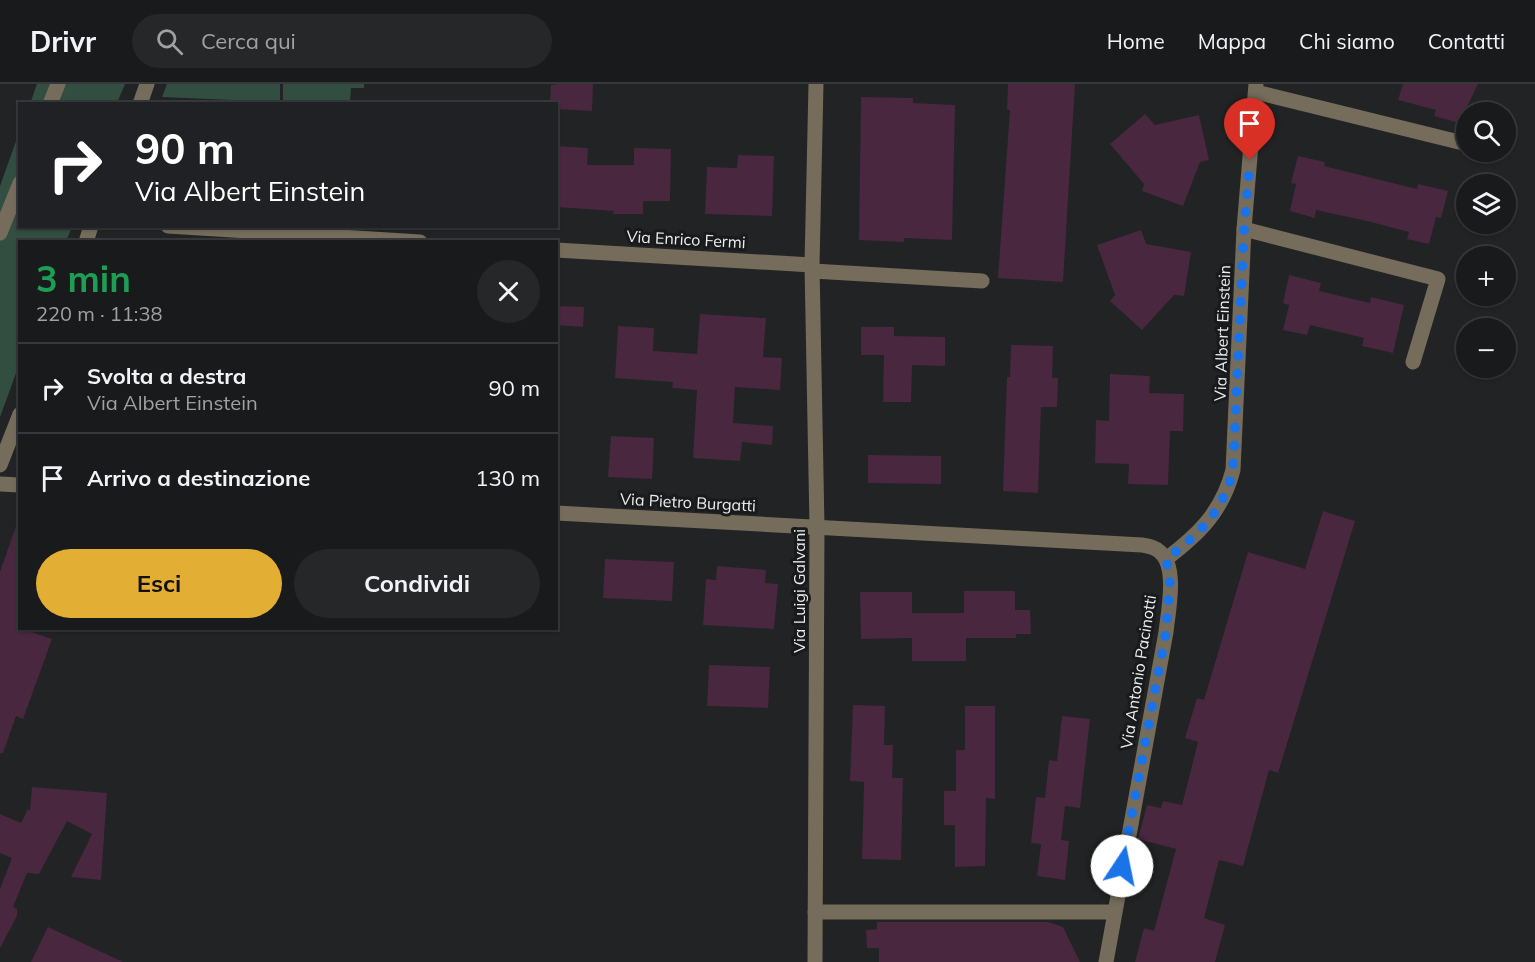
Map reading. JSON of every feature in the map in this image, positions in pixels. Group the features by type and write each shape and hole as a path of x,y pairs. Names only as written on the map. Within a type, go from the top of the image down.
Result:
{"street":[{"path":"51,102 57,84"},
{"path":"141,102 147,84"},
{"name":"Via Luigi Galvani","path":"815,962 818,527 813,268 816,84"},
{"path":"1256,88 1456,141"},
{"name":"Via Albert Einstein","path":"1166,559 1207,524 1230,483 1235,452 1244,229 1256,88"},
{"path":"0,233 18,188"},
{"path":"200,228 388,240"},
{"path":"1244,229 1438,279 1413,362"},
{"name":"Via Enrico Fermi","path":"558,250 813,268"},
{"path":"813,268 982,281"},
{"path":"0,465 18,419"},
{"path":"0,484 18,485"},
{"name":"Via Pietro Burgatti","path":"558,513 818,527"},
{"path":"818,527 1142,545 1161,552 1166,559"},
{"name":"Via Antonio Pacinotti","path":"1106,962 1166,632 1170,579 1166,559"},
{"path":"815,912 1114,912"}],"green space":[{"path":"37,84 125,84 117,102 31,102"},
{"path":"167,84 280,84 280,102 162,97"},
{"path":"283,84 364,84 364,88 351,88 350,102 283,102"},
{"path":"18,136 18,228 72,228 66,240 18,240 18,368 0,417 0,186"}],"building":[{"path":"593,84 592,111 558,109 558,102 550,102 551,85"},
{"path":"1008,84 1075,84 1063,282 998,278 1010,110 1007,110"},
{"path":"1403,84 1478,84 1469,102 1456,102 1456,122 1434,116 1436,110 1398,100"},
{"path":"861,97 913,98 913,103 955,105 952,240 904,238 904,242 859,240"},
{"path":"1145,114 1155,125 1199,115 1209,160 1200,162 1183,206 1142,191 1144,184 1110,144"},
{"path":"558,146 588,148 587,165 634,165 634,148 671,149 670,201 643,201 643,214 613,214 614,211 558,207"},
{"path":"738,155 774,156 772,216 705,214 707,167 737,168"},
{"path":"1298,156 1325,162 1324,166 1417,189 1418,184 1448,191 1441,218 1436,217 1429,244 1407,239 1409,232 1371,222 1316,210 1315,218 1290,211 1296,184 1291,183"},
{"path":"1141,230 1146,244 1191,252 1184,296 1174,295 1142,330 1110,301 1115,295 1097,245"},
{"path":"1289,275 1321,283 1319,291 1370,303 1371,297 1404,305 1393,353 1362,346 1364,338 1310,325 1307,335 1283,330 1289,305 1283,303"},
{"path":"558,306 584,307 583,327 558,325"},
{"path":"700,314 766,318 763,357 782,358 780,390 735,387 733,423 773,426 772,445 742,442 740,461 693,458 697,390 672,388 673,382 615,378 618,326 654,328 653,351 697,354"},
{"path":"861,327 894,327 894,336 945,337 945,366 912,365 911,402 883,402 884,355 861,355"},
{"path":"1011,345 1053,346 1052,378 1058,378 1057,407 1041,407 1038,493 1003,491 1007,377 1010,377"},
{"path":"1110,374 1150,376 1149,393 1184,394 1183,431 1170,431 1168,485 1128,484 1129,464 1095,463 1096,420 1109,421"},
{"path":"611,436 654,438 652,479 608,477"},
{"path":"868,455 941,456 941,484 868,483"},
{"path":"1323,511 1355,521 1278,773 1269,770 1243,866 1219,860 1204,918 1225,925 1215,962 1135,962 1144,928 1154,931 1176,849 1138,839 1147,805 1161,808 1163,801 1182,805 1198,742 1185,738 1197,698 1204,700 1248,552 1305,569"},
{"path":"18,523 18,630 26,630 52,639 23,719 16,716 3,753 0,753 0,572"},
{"path":"605,559 674,562 672,601 603,598"},
{"path":"717,566 766,570 765,583 778,584 774,629 703,625 706,579 716,580"},
{"path":"964,591 1015,591 1015,610 1030,610 1031,634 1016,634 1016,638 966,638 966,661 912,661 912,638 861,639 860,592 912,592 912,613 964,613"},
{"path":"709,665 770,667 768,708 707,706"},
{"path":"853,705 885,706 884,745 893,745 892,778 903,778 901,860 862,859 864,782 850,781"},
{"path":"965,706 995,706 995,799 986,798 985,866 955,867 955,825 944,825 944,791 956,791 956,750 965,750"},
{"path":"1062,716 1090,719 1080,808 1065,806 1061,840 1069,841 1065,880 1037,876 1041,844 1031,843 1036,797 1045,798 1049,760 1057,761"},
{"path":"32,787 107,793 101,880 71,877 92,834 67,821 39,874 27,873 13,907 17,909 17,916 0,948 0,889 12,858 0,853 0,814 21,823 28,809 30,811"},
{"path":"877,922 1048,922 1063,927 1080,962 879,962 879,948 867,948 866,930 877,929"},
{"path":"48,927 123,962 31,962"}],"route":[{"path":"1122,866 1166,632 1170,592 1169,568 1166,559 1207,524 1224,497 1233,470 1244,229 1250,160"}]}
